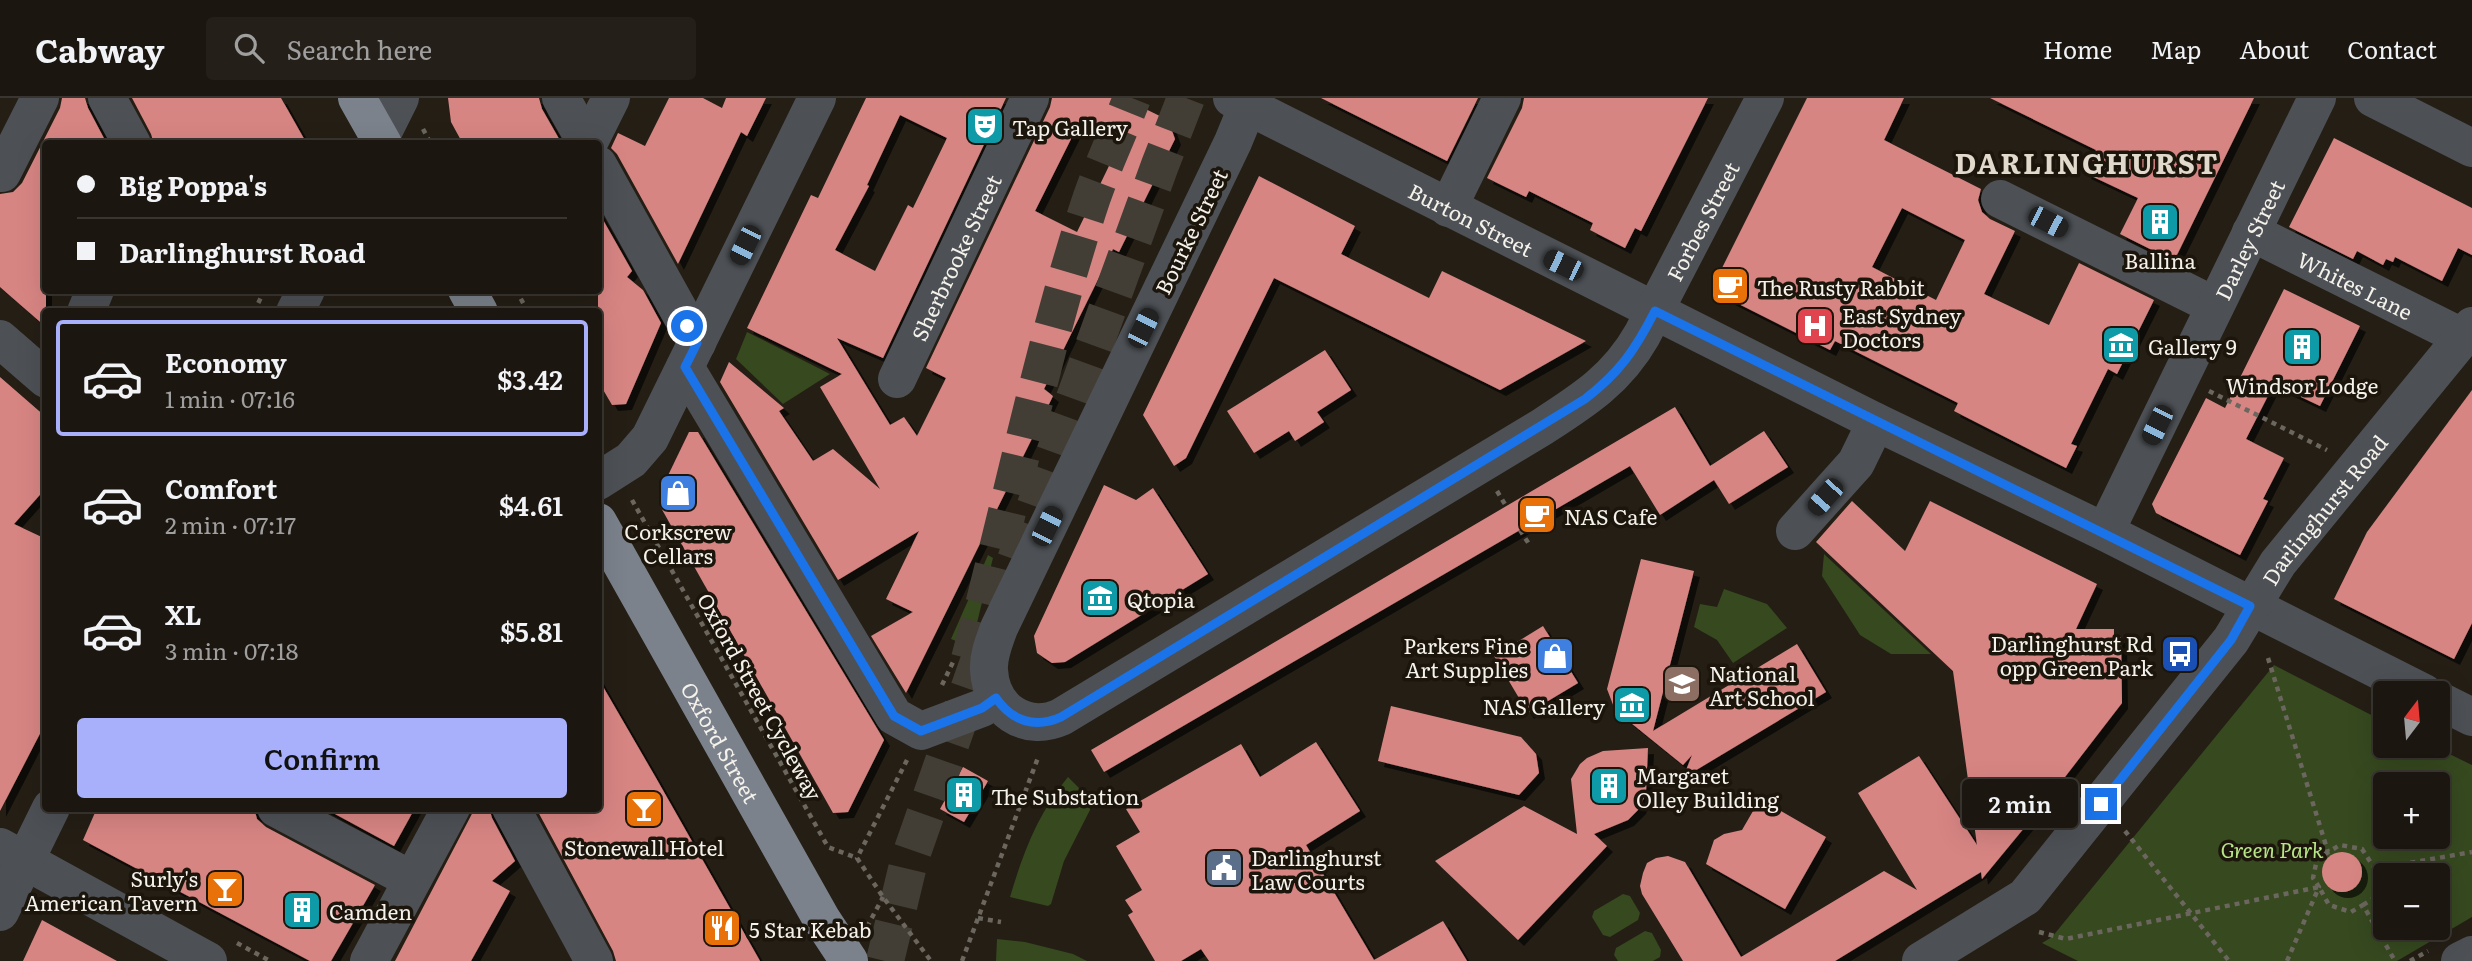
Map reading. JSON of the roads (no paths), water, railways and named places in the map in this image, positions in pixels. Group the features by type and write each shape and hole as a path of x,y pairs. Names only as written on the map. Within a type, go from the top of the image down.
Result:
{"main road":[{"path":"357,98 379,140"},
{"name":"Oxford Street","path":"602,529 822,920 849,961"}],"street":[{"path":"2,173 40,98"},
{"path":"107,98 130,140"},
{"path":"381,140 400,98"},
{"path":"561,98 585,140"},
{"path":"589,140 611,98"},
{"path":"602,479 641,451 650,438 817,98"},
{"name":"Sherbrooke Street","path":"897,379 1030,98"},
{"path":"1448,208 1502,98"},
{"name":"Forbes Street","path":"996,698 1015,718 1029,722 1051,722 1585,399 1606,383 1623,365 1655,311 1765,98"},
{"name":"Darley Street","path":"2105,532 2317,98"},
{"path":"2373,98 2472,148"},
{"name":"Burton Street","path":"1243,101 1448,208 1876,422 2105,532 2400,681"},
{"name":"Bourke Street","path":"996,698 991,682 990,656 999,628 1233,142 1243,101"},
{"path":"602,173 691,355 894,716 921,731 982,708 996,698"},
{"path":"2000,198 2215,306"},
{"name":"Whites Lane","path":"2251,232 2467,331"},
{"name":"Darlinghurst Road","path":"1921,961 2025,897 2231,640 2278,563 2467,331"},
{"path":"0,339 42,376"},
{"path":"1795,531 1856,463 1876,422"},
{"path":"0,912 13,854 48,812"},
{"path":"284,812 412,880"},
{"path":"369,961 449,812"},
{"path":"513,812 594,961"},
{"path":"13,854 197,958"},
{"path":"2460,961 2472,955"}],"tunnel":[{"path":"970,659 1070,267 1097,183 1132,98"},
{"path":"1016,560 1186,98"},
{"path":"885,961 909,861 989,633"}],"place":[{"name":"Tap Gallery","path":"985,126"},
{"name":"Ballina","path":"2160,222"},
{"name":"The Rusty Rabbit","path":"1730,286"},
{"name":"East Sydney Doctors","path":"1815,326"},
{"name":"Gallery 9","path":"2121,345"},
{"name":"Windsor Lodge","path":"2302,347"},
{"name":"Corkscrew Cellars","path":"678,493"},
{"name":"NAS Cafe","path":"1537,515"},
{"name":"Qtopia","path":"1100,598"},
{"name":"Darlinghurst Rd opp Green Park","path":"2180,654"},
{"name":"Parkers Fine Art Supplies","path":"1555,656"},
{"name":"National Art School","path":"1682,684"},
{"name":"NAS Gallery","path":"1632,705"},
{"name":"Margaret Olley Building","path":"1609,786"},
{"name":"The Substation","path":"964,795"},
{"name":"Stonewall Hotel","path":"644,809"},
{"name":"Darlinghurst Law Courts","path":"1224,868"},
{"name":"Surly's American Tavern","path":"225,889"},
{"name":"Camden","path":"302,910"},
{"name":"5 Star Kebab","path":"722,928"}],"district":[{"name":"DARLINGHURST","path":"2087,162"}],"park label":[{"name":"Green Park","path":"2272,848"}]}
